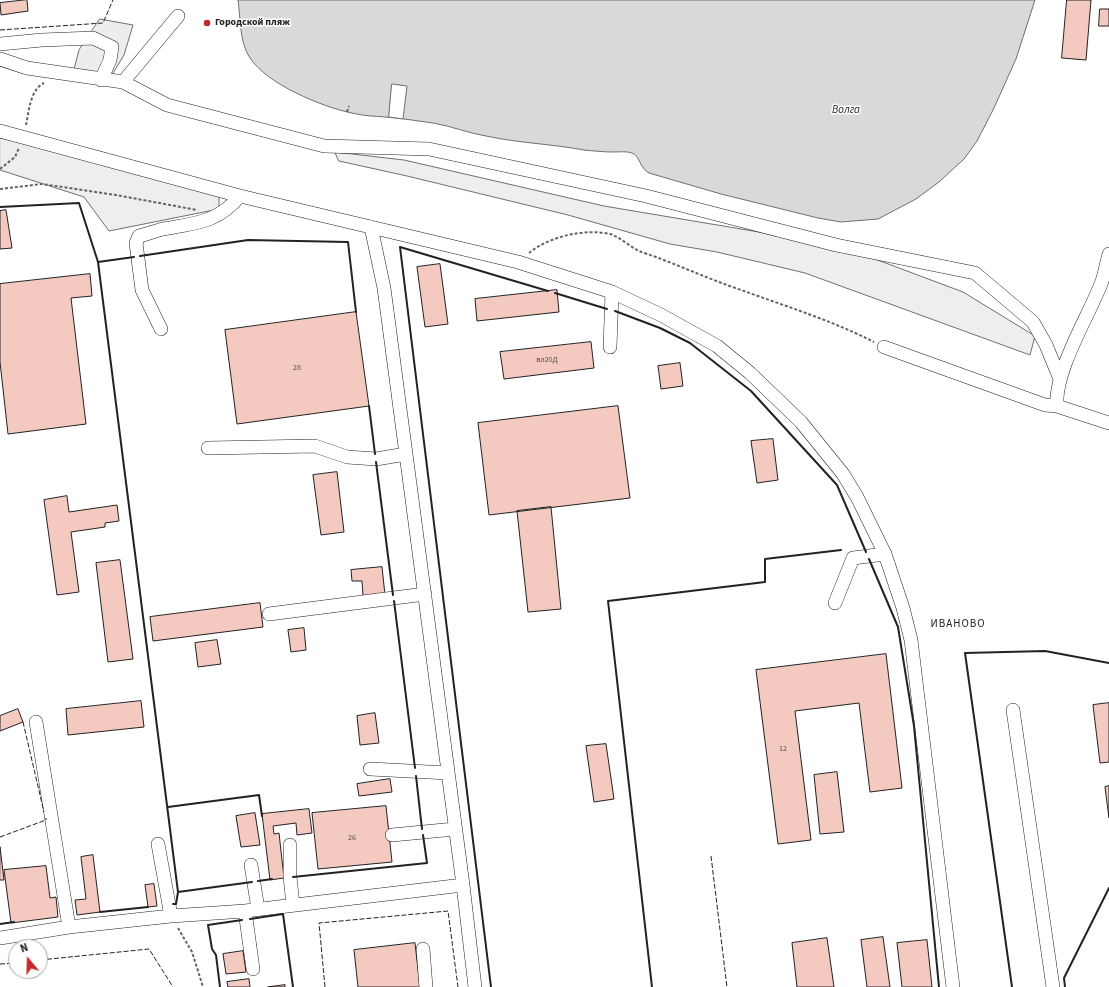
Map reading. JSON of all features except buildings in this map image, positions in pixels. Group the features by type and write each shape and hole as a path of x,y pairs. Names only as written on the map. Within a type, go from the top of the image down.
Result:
{"street":[{"path":"123,82 178,16"},
{"path":"0,44 42,40 93,38 112,47 110,60 101,80"},
{"path":"0,59 27,68 123,82 167,105 324,146 428,149 646,196 836,245 975,273 1033,322 1046,345 1060,379"},
{"path":"0,131 240,196 518,262 612,292 661,315 717,346 750,373 800,422 843,474 857,497 885,554 903,608 911,640 953,987"},
{"path":"161,329 142,290 136,243 139,236 161,229 207,221 222,214 231,207 240,196"},
{"path":"370,227 384,288 463,886 474,987"},
{"path":"1057,406 1056,399 1060,379 1102,283 1109,254"},
{"path":"610,347 612,292"},
{"path":"884,347 1045,406 1057,406 1109,423"},
{"path":"208,448 315,446 347,457 376,459 406,454"},
{"path":"835,603 853,558 885,554"},
{"path":"269,614 425,594"},
{"path":"1013,710 1053,987"},
{"path":"36,722 69,927"},
{"path":"370,769 448,773"},
{"path":"392,835 455,829"},
{"path":"158,844 171,916"},
{"path":"290,845 290,877 293,905"},
{"path":"251,865 258,909"},
{"path":"0,938 69,927 171,916 258,909 463,886"},
{"path":"245,910 253,969"},
{"path":"423,949 426,987"}],"path":[{"path":"0,169 15,157 23,137 33,95 39,86 45,83"},
{"path":"347,112 349,106"},
{"path":"0,189 42,184 116,195 199,210"},
{"path":"518,262 535,248 561,237 584,232 610,234 639,251 687,268 742,291 803,311 860,335 884,347"},
{"path":"171,916 192,952 203,987"}],"shaded area":[{"path":"100,19 133,25 124,55 110,78 72,77 79,50"},
{"path":"0,138 38,146 219,195 219,209 109,231 84,197 0,170"},
{"path":"335,152 404,160 604,206 759,232 875,259 963,292 1035,336 1030,355 805,273 717,252 670,244 568,215 339,161"}],"water":[{"name":"Волга","path":"238,0 1035,0 1016,59 977,141 964,159 939,182 916,199 878,219 841,222 818,218 721,194 649,173 636,156 630,152 584,150 510,140 479,135 433,123 368,116 326,106 296,93 269,77 258,68 250,58 244,45"}],"pier":[{"path":"392,84 407,86 403,119 389,117"}],"fence":[{"path":"0,30 103,23 113,0"},
{"path":"23,722 44,812"},
{"path":"0,837 46,820 46,818"},
{"path":"711,856 727,987"},
{"path":"325,987 319,923 448,911 458,987"},
{"path":"48,959 149,949 173,987"},
{"path":"0,964 8,964"}],"wall":[{"path":"0,207 79,203 98,262 178,892 176,904 173,904"},
{"path":"140,256 248,240 348,242 356,312"},
{"path":"491,987 400,247 548,291"},
{"path":"98,262 134,257"},
{"path":"555,293 607,309"},
{"path":"615,311 660,328 690,343 751,391 837,485 866,552"},
{"path":"369,406 375,454"},
{"path":"376,462 393,595"},
{"path":"652,987 608,601 765,582 765,559 841,550"},
{"path":"869,559 898,627 914,726 939,987"},
{"path":"394,601 415,768"},
{"path":"1012,987 965,653 1045,651 1109,663"},
{"path":"416,776 422,829"},
{"path":"168,807 259,795 262,816"},
{"path":"293,877 427,863 423,835"},
{"path":"258,881 272,879"},
{"path":"178,892 252,882"},
{"path":"1065,987 1064,978 1109,888"},
{"path":"100,912 148,907"},
{"path":"250,919 283,914 293,987"},
{"path":"220,987 216,955 212,949 208,925 242,920"},
{"path":"0,924 14,922"}],"place":[{"name":"Городской пляж","path":"207,23"}],"district":[{"name":"ИВАНОВО","path":"958,625"}]}
